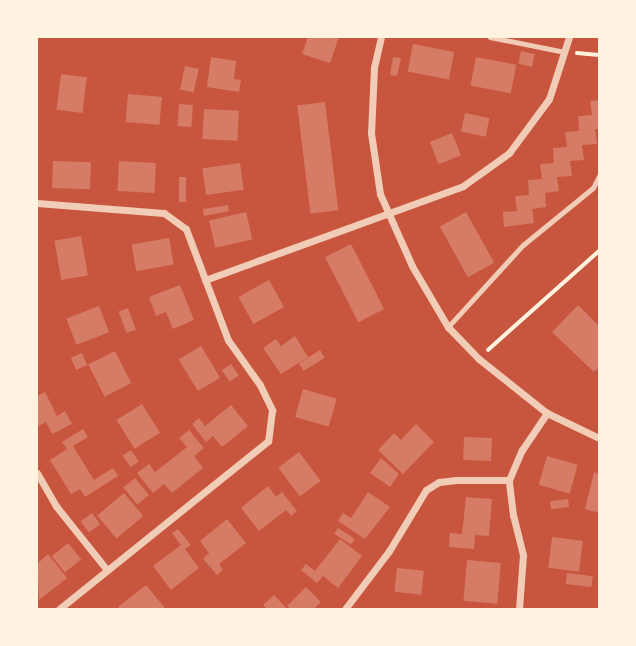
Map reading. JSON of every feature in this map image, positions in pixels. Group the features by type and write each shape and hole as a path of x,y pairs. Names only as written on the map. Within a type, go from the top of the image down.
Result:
{"street":[{"path":"381,37 373,68 371,133 380,194 387,216 412,266 448,327 479,359 547,413 599,438"},
{"path":"205,281 463,186 509,153 549,99 569,37"},
{"path":"37,203 164,213 186,229 228,340 260,385 272,410 268,441 60,609"},
{"path":"519,609 523,555 513,515 509,480 522,450 547,413"},
{"path":"37,473 56,506 107,570"},
{"path":"345,609 390,551 426,490 439,482 509,480"}],"lane":[{"path":"490,37 566,52"},
{"path":"448,327 523,245 593,188 599,176"}],"path":[{"path":"566,52 599,55"},
{"path":"479,359 599,251"}],"building":[{"path":"308,37 339,37 330,63 302,54"},
{"path":"413,44 454,52 449,79 408,71"},
{"path":"521,51 535,54 532,67 518,64"},
{"path":"211,57 236,61 234,79 241,80 239,92 207,87"},
{"path":"393,57 401,58 397,76 390,75"},
{"path":"476,57 516,65 511,93 470,85"},
{"path":"185,66 199,69 194,92 180,89"},
{"path":"61,74 87,77 82,113 57,110"},
{"path":"128,94 162,97 159,125 126,122"},
{"path":"599,100 599,129 595,129 597,144 582,145 584,160 570,161 572,176 557,177 559,191 545,193 546,207 532,209 534,223 504,227 503,212 517,211 515,196 529,195 528,180 542,179 540,164 554,163 553,148 567,147 565,132 579,131 578,116 592,115 590,101"},
{"path":"325,102 338,210 310,214 297,105"},
{"path":"179,104 193,105 191,127 177,126"},
{"path":"204,109 239,111 237,141 202,139"},
{"path":"465,113 489,118 486,137 461,132"},
{"path":"452,133 461,155 439,164 430,142"},
{"path":"53,161 91,162 90,189 52,188"},
{"path":"119,161 156,163 154,193 117,191"},
{"path":"240,163 244,190 206,195 202,168"},
{"path":"179,177 186,177 186,202 179,202"},
{"path":"228,205 229,211 204,216 203,209"},
{"path":"246,212 252,239 215,248 209,221"},
{"path":"466,212 494,263 468,277 440,227"},
{"path":"81,236 88,275 61,280 54,241"},
{"path":"169,238 174,265 136,271 132,245"},
{"path":"351,244 384,309 358,322 325,257"},
{"path":"269,280 284,307 253,324 238,297"},
{"path":"180,285 194,320 173,329 166,312 156,316 149,297"},
{"path":"578,305 599,326 599,367 594,372 552,332"},
{"path":"99,306 109,332 76,345 66,319"},
{"path":"128,308 136,330 126,333 119,311"},
{"path":"295,336 308,357 281,374 263,348 276,339 281,346"},
{"path":"201,346 220,378 198,391 179,359"},
{"path":"320,350 325,358 304,371 299,363"},
{"path":"115,351 131,383 105,397 88,365"},
{"path":"82,353 87,365 76,370 71,358"},
{"path":"231,364 239,376 230,382 222,370"},
{"path":"303,389 337,399 329,427 295,417"},
{"path":"45,392 57,416 65,411 72,424 52,434 46,422 37,427 37,396"},
{"path":"142,404 160,433 135,449 117,420"},
{"path":"231,405 248,426 222,447 213,436 206,442 192,424 199,418 205,426"},
{"path":"416,424 434,442 403,474 378,450 394,433 401,440"},
{"path":"83,429 88,437 73,446 94,480 113,468 118,476 85,497 80,489 71,494 50,460 67,449 62,442"},
{"path":"189,430 204,448 194,456 203,468 172,493 164,484 153,493 137,473 149,464 155,472 187,447 179,438"},
{"path":"464,437 492,438 491,461 463,460"},
{"path":"131,450 139,462 131,467 123,456"},
{"path":"299,452 321,481 300,496 278,468"},
{"path":"547,456 578,465 569,494 539,485"},
{"path":"381,458 399,474 390,487 370,473"},
{"path":"594,472 599,474 599,513 585,509"},
{"path":"135,478 149,495 137,505 123,487"},
{"path":"268,486 276,497 282,492 297,511 291,516 286,510 259,531 241,508"},
{"path":"368,492 390,507 365,539 338,521 343,513 351,518"},
{"path":"124,493 143,516 116,538 97,515"},
{"path":"466,497 492,499 489,536 475,535 474,549 449,547 450,533 462,534"},
{"path":"568,499 569,507 551,509 550,501"},
{"path":"92,513 100,524 89,533 81,521"},
{"path":"227,519 246,543 219,564 223,570 217,575 203,559 209,553 200,541"},
{"path":"338,528 355,539 351,545 334,534"},
{"path":"178,529 191,545 185,549 199,568 171,590 153,566 181,545 172,533"},
{"path":"552,537 583,541 579,572 548,568"},
{"path":"340,539 362,556 338,588 323,576 317,583 301,570 306,564 315,571"},
{"path":"68,543 81,559 65,573 52,556"},
{"path":"48,554 67,578 39,600 37,564"},
{"path":"467,560 501,563 497,604 463,601"},
{"path":"397,568 424,571 421,595 394,592"},
{"path":"567,573 593,576 591,587 566,584"},
{"path":"146,585 165,608 118,607"},
{"path":"306,587 321,602 314,609 290,609 287,606"},
{"path":"274,595 287,609 267,609 263,605"}]}
